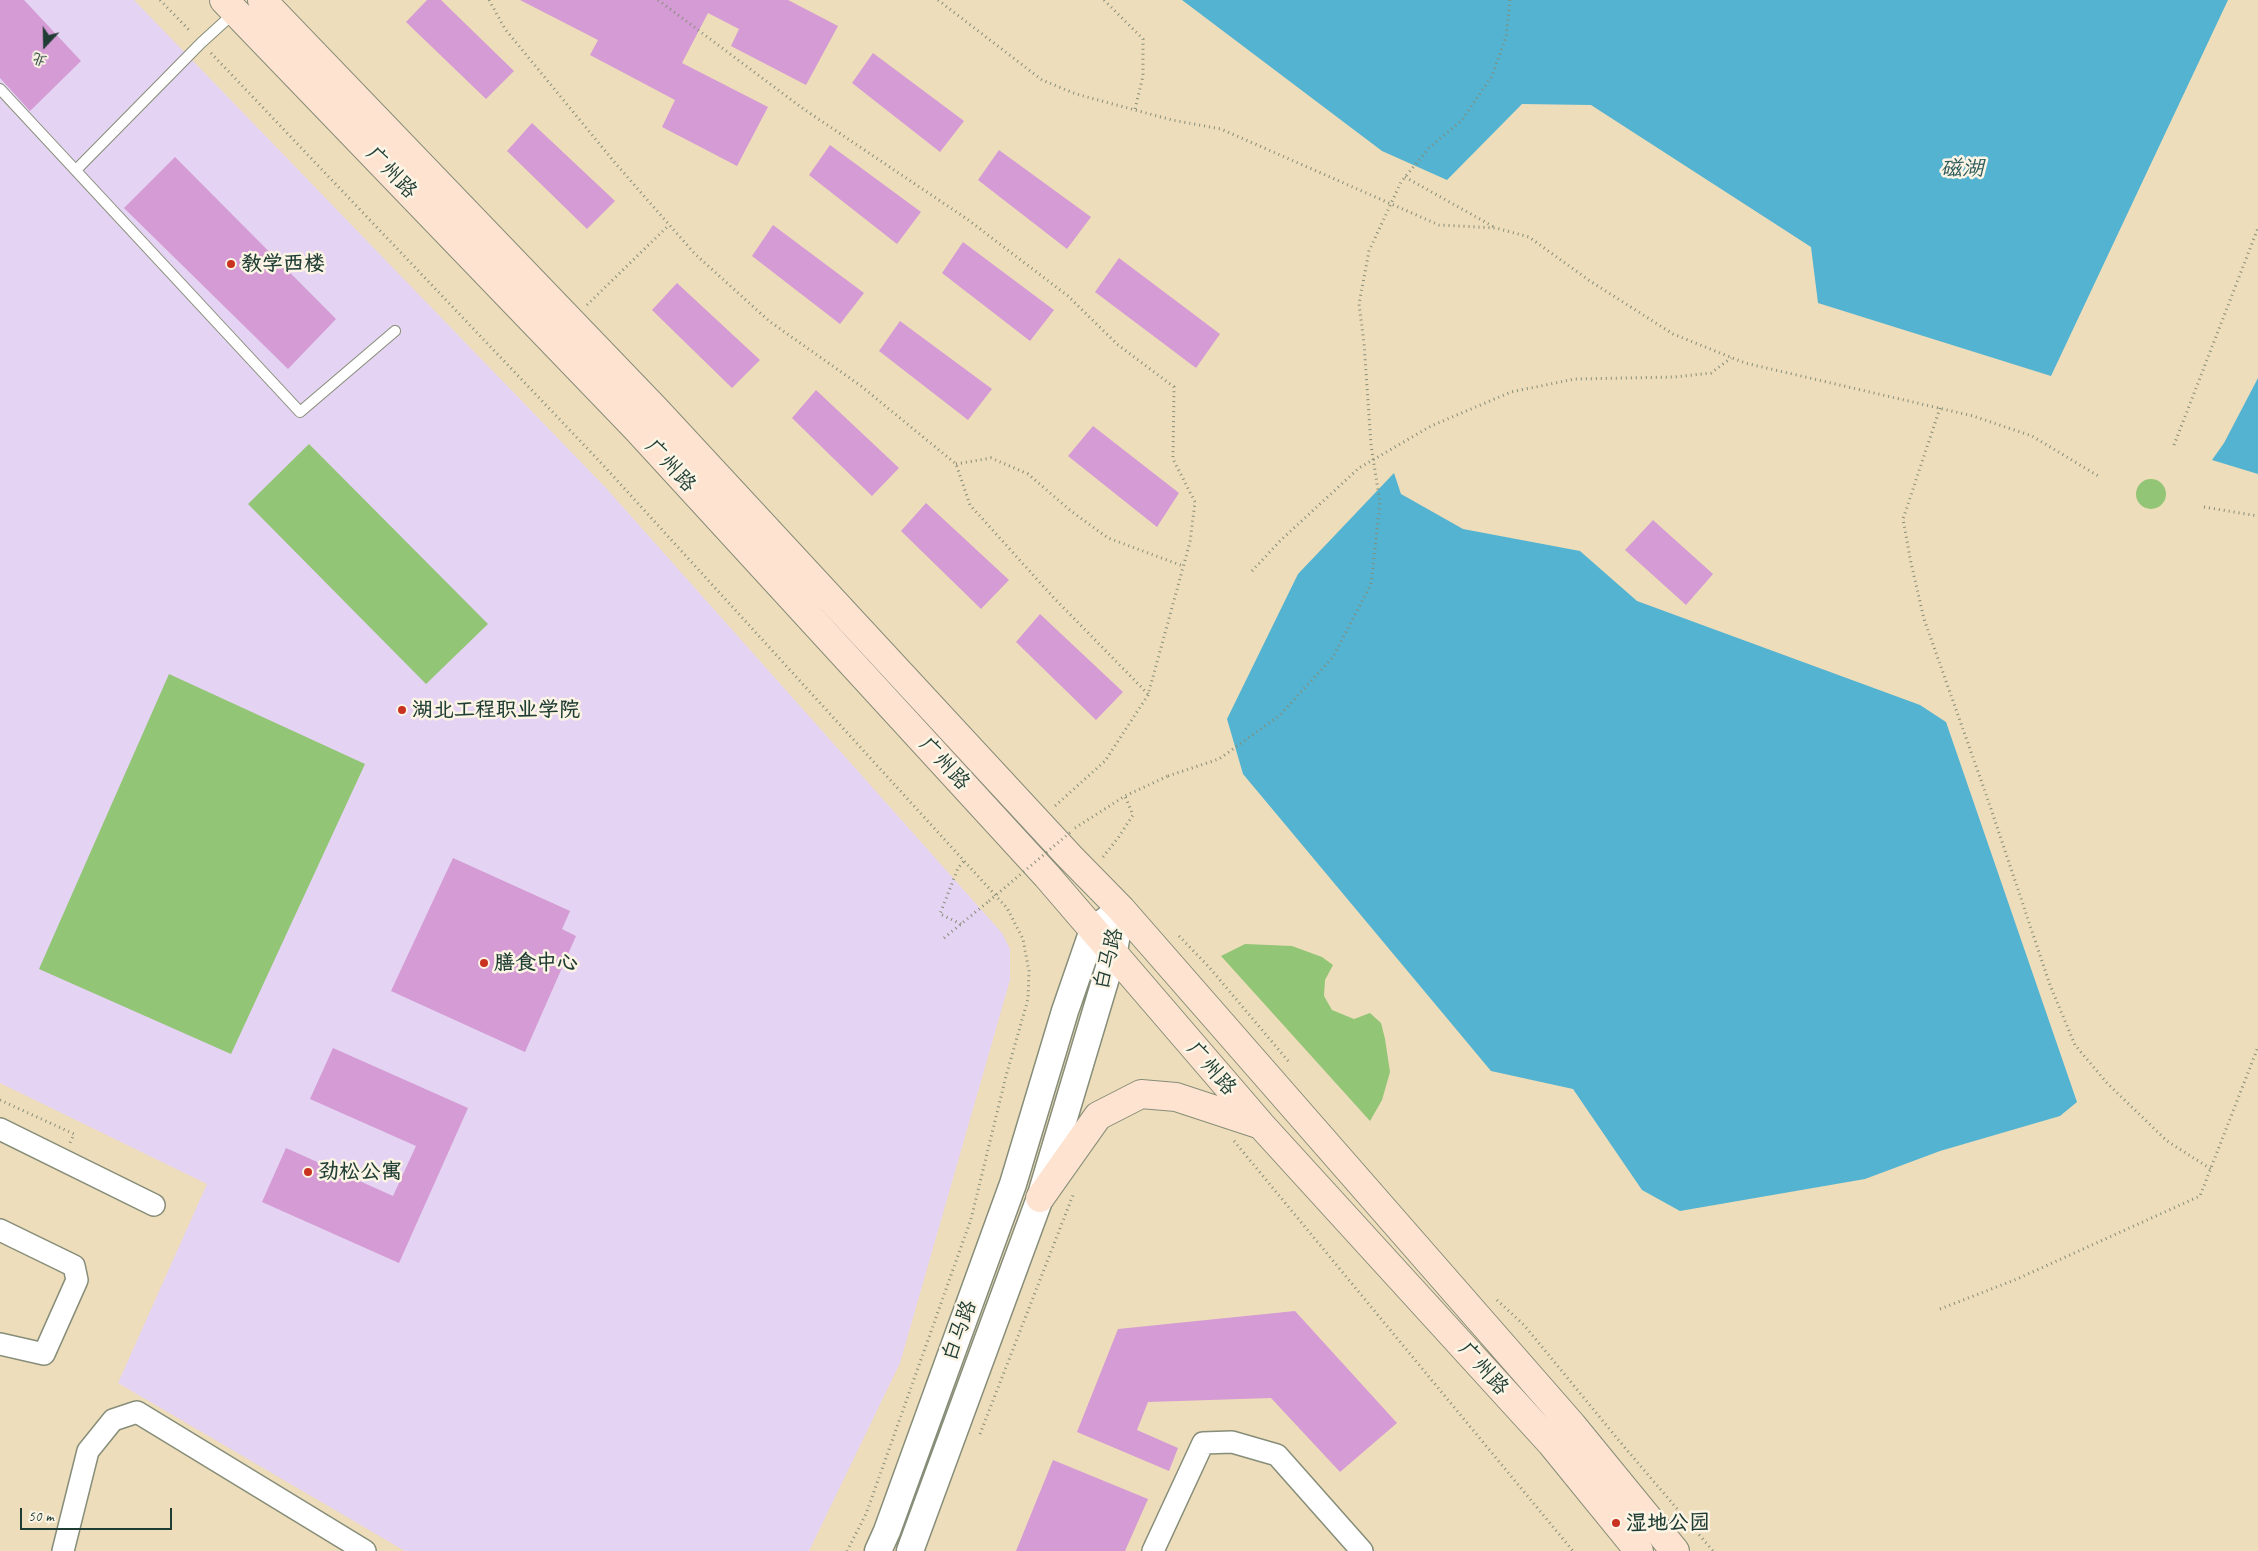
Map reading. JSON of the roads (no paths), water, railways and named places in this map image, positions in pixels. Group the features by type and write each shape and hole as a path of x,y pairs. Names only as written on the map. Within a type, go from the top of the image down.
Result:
{"main road":[{"name":"广州路","path":"262,0 656,410 1121,909 1572,1425 1675,1551"},
{"name":"广州路","path":"230,6 637,430 1047,876 1261,1125 1551,1443 1639,1551"},
{"path":"1040,1198 1098,1116 1141,1094 1176,1097 1261,1125"}],"street":[{"name":"白马路","path":"878,1551 887,1531 1013,1184 1065,1011 1093,930 1121,909"},
{"name":"白马路","path":"910,1551 1040,1198 1114,952 1121,909"},
{"path":"0,1129 154,1205"},
{"path":"0,1230 74,1266 77,1280 44,1354 0,1344"},
{"path":"63,1551 88,1450 113,1420 137,1412 365,1551"},
{"path":"1153,1551 1204,1443 1232,1442 1277,1455 1362,1551"}],"lane":[{"path":"76,170 201,43 230,6"},
{"path":"0,89 300,412 395,331"}],"water":[{"name":"磁湖","path":"1182,0 2228,0 2051,376 1818,303 1811,247 1591,105 1522,104 1447,180 1382,151"},
{"path":"2258,378 2258,474 2212,460 2224,443"},
{"path":"1394,473 1401,494 1463,529 1580,551 1637,601 1920,705 1946,722 2077,1102 2060,1116 1940,1151 1865,1179 1680,1211 1642,1190 1573,1089 1491,1071 1243,774 1227,719 1298,574"}],"place":[{"name":"教学西楼","path":"231,264"},
{"name":"湖北工程职业学院","path":"402,710"},
{"name":"膳食中心","path":"484,963"},
{"name":"劲松公寓","path":"308,1172"},
{"name":"湿地公园","path":"1616,1523"}]}
